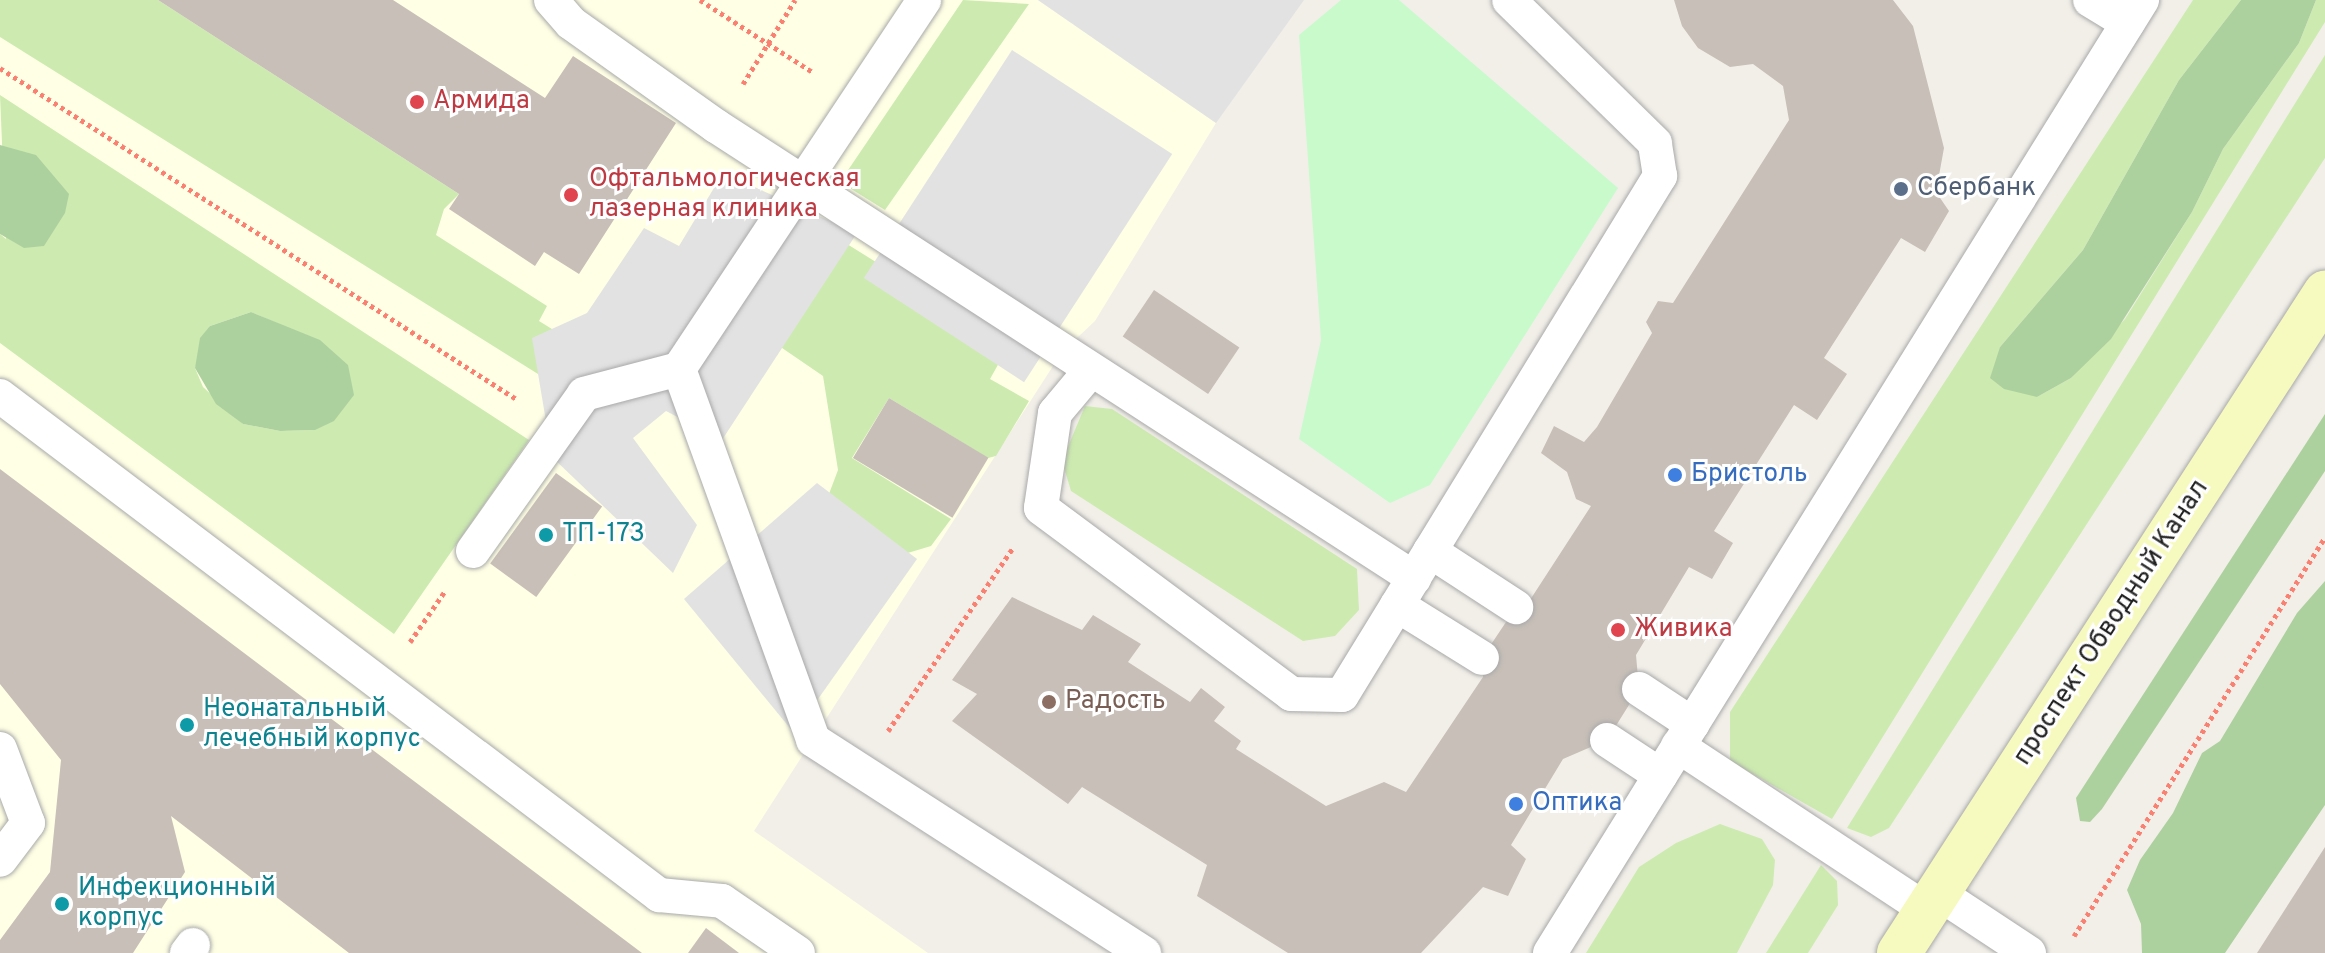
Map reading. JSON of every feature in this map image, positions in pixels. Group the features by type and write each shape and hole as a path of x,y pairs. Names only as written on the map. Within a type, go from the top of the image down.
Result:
{"main road":[{"name":"проспект Обводный Канал","path":"1899,953 2325,293"}],"lane":[{"path":"551,0 571,23 716,126 1414,578 1482,658"},
{"path":"473,551 584,394 679,369 924,0"},
{"path":"1091,370 1055,413 1041,508 1291,694 1342,695 1660,176 1655,143 1509,0"},
{"path":"1550,953 2135,12 2090,0"},
{"path":"679,369 813,740 1144,953"},
{"path":"0,396 659,895 722,901 798,953"},
{"path":"1414,578 1516,607"},
{"path":"1639,689 1685,735 1932,901 2029,953"},
{"path":"1607,740 1660,775"},
{"path":"0,749 28,823 0,860"}],"path":[{"path":"700,0 858,100"},
{"path":"716,126 795,0"},
{"path":"0,68 561,428"},
{"path":"860,771 1041,508"},
{"path":"2072,940 2325,537"}],"shaded area":[{"path":"0,0 1038,0 1216,123 1095,321 1062,352 754,831 928,953 0,953"},
{"path":"1038,0 1304,0 1216,123"},
{"path":"1012,50 1172,154 1024,382 864,278"},
{"path":"723,173 857,233 722,440 666,411 633,438 697,525 673,573 552,457 532,338 587,313 644,228 679,246"},
{"path":"817,483 917,559 794,733 684,599"}],"green space":[{"path":"0,0 158,0 459,194 444,209 436,235 547,306 539,321 581,347 546,379 0,37"},
{"path":"963,0 1029,4 885,210 840,182"},
{"path":"1341,0 1399,0 1618,188 1430,485 1390,503 1299,439 1321,340 1299,35"},
{"path":"2193,0 2241,0 2179,80 2083,250 2000,347 2037,397 2071,378 2125,319 2192,212 2223,149 2299,43 2316,0 2325,0 2325,22 1832,819 1730,761 1730,712"},
{"path":"2241,0 2316,0 2299,43 2223,149 2192,212 2111,339 2071,378 2037,397 2004,389 1990,378 2000,347 2083,250 2179,80"},
{"path":"2325,55 2325,158 1889,828 1871,837 1847,828"},
{"path":"0,95 529,440 394,634 0,343 0,234 6,239","holes":["251,312 279,324 315,430 280,431 243,424 203,387 195,368 210,326"]},
{"path":"0,145 36,155 69,194 65,213 44,246 24,248 0,234"},
{"path":"831,234 1009,345 990,379 1029,401 996,456 988,458 889,398 852,458 951,519 931,546 891,558 812,539 838,470 823,376 766,337"},
{"path":"251,312 320,340 348,365 354,395 334,421 315,430 280,431 243,424 216,404 195,368 200,338 210,326"},
{"path":"1085,406 1112,409 1357,569 1359,610 1335,636 1303,641 1071,491 1062,461"},
{"path":"2325,414 2325,471 2102,809 2090,822 2080,821 2076,798"},
{"path":"2325,581 2325,805 2225,953 2142,953 2141,924 2127,890 2140,860 2173,813 2202,753 2220,741 2297,613"},
{"path":"1720,824 1762,839 1775,860 1773,885 1737,953 1586,953 1639,867 1676,843"},
{"path":"1821,865 1837,881 1838,905 1808,953 1766,953"}],"building":[{"path":"158,0 393,0 545,98 573,56 676,123 579,274 544,252 535,266 449,209 459,194"},
{"path":"1674,0 1893,0 1913,26 1944,148 1936,192 1949,211 1925,252 1901,238 1824,358 1847,374 1817,420 1794,405 1714,531 1733,543 1712,579 1689,567 1636,655 1639,689 1607,740 1563,759 1511,845 1526,859 1508,896 1483,887 1421,953 1288,953 1197,896 1207,865 1082,787 1068,804 952,721 977,694 952,680 1012,597 1082,630 1093,615 1141,644 1128,662 1190,702 1201,688 1225,707 1214,721 1241,741 1236,749 1326,806 1384,782 1406,792 1483,677 1482,658 1516,607 1530,600 1591,506 1576,499 1567,472 1541,453 1554,426 1584,442 1597,427 1652,333 1646,322 1658,301 1673,303 1789,120 1783,86 1753,64 1730,67 1698,48 1682,26"},
{"path":"1154,290 1239,348 1208,394 1123,336"},
{"path":"889,398 988,458 952,518 853,458"},
{"name":"Неонатальный лечебный корпус","path":"0,469 642,953 349,953 171,816 185,872 133,953 0,953 0,940 50,872 61,760 0,684"},
{"name":"ТП-173","path":"556,473 602,507 536,597 490,564"},
{"path":"2325,847 2325,953 2257,953"},
{"path":"706,928 739,953 688,953"}],"place":[{"name":"Армида","path":"417,102"},
{"name":"Сбербанк","path":"1901,189"},
{"name":"Офтальмологическая лазерная клиника","path":"571,195"},
{"name":"Бристоль","path":"1675,475"},
{"name":"ТП-173","path":"546,535"},
{"name":"Живика","path":"1618,630"},
{"name":"Радость","path":"1049,702"},
{"name":"Неонатальный лечебный корпус","path":"187,725"},
{"name":"Оптика","path":"1516,804"},
{"name":"Инфекционный корпус","path":"62,904"}]}
